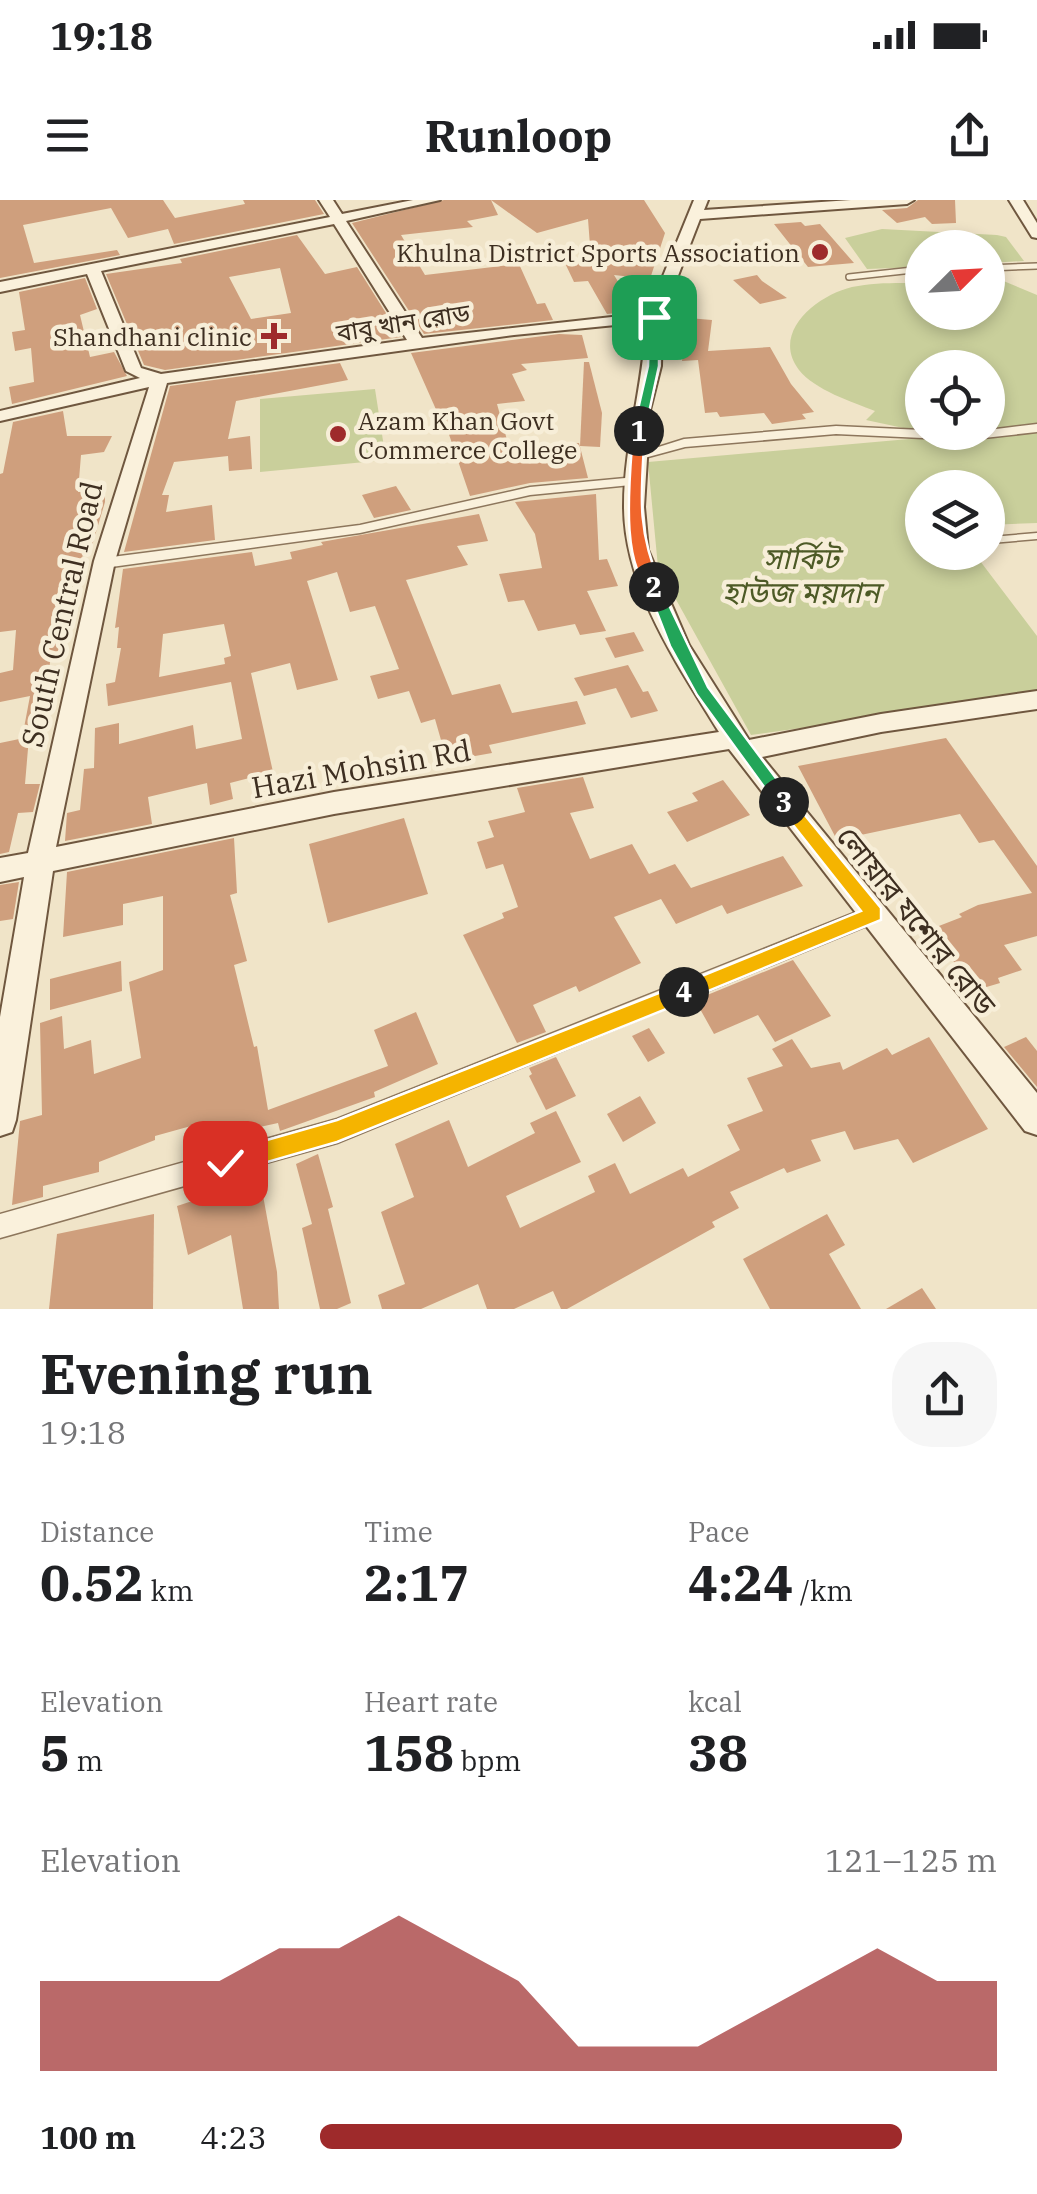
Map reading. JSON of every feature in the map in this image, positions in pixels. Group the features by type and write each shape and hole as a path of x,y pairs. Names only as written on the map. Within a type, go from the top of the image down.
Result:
{"street":[{"path":"326,200 342,219 418,346"},
{"path":"0,287 433,200"},
{"path":"699,208 906,200"},
{"path":"1018,204 1037,234"},
{"name":"লোয়ার যশোর রোড","path":"699,208 675,258 654,317 653,366 641,410 637,456 638,550 678,646 739,745 1037,1119"},
{"path":"93,270 134,371 160,380"},
{"name":"বাবু খান রোড","path":"0,416 160,380 514,330 654,317"},
{"name":"South Central Road","path":"0,1120 38,864 104,563 132,460 160,380"},
{"path":"637,456 684,443 836,430 966,436 1037,428"},
{"path":"104,563 360,529 530,491 636,482"},
{"name":"Hazi Mohsin Rd","path":"0,870 334,803 1037,700"},
{"path":"0,1226 337,1131 874,914"}],"lane":[{"path":"1018,204 1037,211"},
{"path":"1005,267 1037,266"},
{"path":"848,277 905,271"},
{"path":"1005,539 1037,536"}],"green space":[{"path":"882,229 905,230 905,268 867,269 845,238"},
{"path":"1005,237 1006,237 1024,261 1005,262"},
{"name":"সার্কিট হাউজ ময়দান","path":"1005,282 1037,295 1037,424 1026,428 1037,430 1037,523 1005,524 1005,470 905,470 905,570 987,570 1037,636 1037,695 751,735 658,567 648,462 905,439 905,450 1005,450 1005,350 905,350 905,428 866,420 875,411 834,395 799,370 790,342 802,317 839,291 905,283 905,330 1005,330"},
{"name":"Azam Khan Govt Commerce College","path":"375,389 386,460 260,472 260,399"}],"building":[{"path":"0,200 163,200 175,218 245,204 243,200 315,200 324,214 174,244 168,229 128,238 111,208 23,225 34,263 117,250 120,255 0,278"},
{"path":"444,200 491,200 498,215 467,221 473,227 401,235 425,275 519,264 537,304 545,303 553,320 424,334 352,223"},
{"path":"491,200 644,200 665,233 650,279 614,275 636,311 607,314 588,281 574,282 564,261 591,259 588,219 537,233"},
{"path":"918,200 955,200 956,223 932,224 925,217 897,223 882,210 907,208"},
{"name":"Khulna District Sports Association","path":"801,222 805,226 820,224 854,263 808,267 774,224"},
{"path":"297,235 325,274 357,267 401,337 165,370 144,365 106,274 182,263 180,259","holes":["280,268 291,313 251,319 229,277"]},
{"path":"757,275 787,298 760,304 733,280"},
{"path":"85,278 97,309 80,315 90,357 114,352 127,376 12,404 9,387 34,382 31,348 15,351 12,332 25,330 19,292"},
{"path":"688,318 712,320 708,351 770,347 791,384 814,412 802,414 806,419 772,424 764,413 720,417 717,412 705,413 698,360 682,361"},
{"path":"559,334 582,335 588,358 521,364 527,370 512,374 525,401 497,404 509,447 579,443 588,478 530,483 470,496 442,414 438,414 411,353"},
{"path":"584,362 589,362 602,413 600,447 580,446"},
{"path":"340,363 348,380 236,401 228,439 250,436 252,469 229,471 228,456 174,462 162,495 169,495 166,512 212,505 215,540 124,552 170,386"},
{"path":"63,411 67,436 112,436 104,452 81,455 78,492 105,488 105,502 91,549 84,549 74,597 66,598 61,632 66,632 65,658 50,661 46,725 24,728 30,696 0,702 0,673 13,670 16,630 0,632 0,474 13,422"},
{"path":"396,486 411,510 374,518 362,495"},
{"path":"596,494 599,560 607,559 618,586 587,591 606,631 580,635 575,624 538,631 524,600 508,602 499,574 542,568 535,534 515,502"},
{"path":"479,514 488,541 457,546 468,565 406,580 452,695 500,684 512,713 577,701 586,724 489,745 492,753 447,761 435,719 421,723 409,691 378,699 370,676 399,669 375,606 350,612 337,572 307,581 338,680 297,690 290,663 251,673 273,772 230,783 233,799 210,805 207,783 148,797 152,824 65,841 67,813 80,810 84,769 94,768 95,728 119,723 119,744 193,725 196,749 242,739 231,682 108,706 106,684 115,682 121,648 117,648 119,627 115,628 123,569 252,552 255,566 292,559 290,552 323,545 321,542","holes":["224,624 231,656 224,658 225,664 159,677 163,634"]},
{"path":"634,632 644,651 615,658 605,638"},
{"path":"628,665 658,711 631,718 616,688 584,696 574,678"},
{"path":"29,737 25,784 40,784 33,812 18,813 9,852 0,854 0,743"},
{"path":"946,738 1037,866 1037,936 1004,945 1022,970 998,978 1000,983 973,991 946,950 941,952 926,931 962,917 959,914 978,905 1032,893 994,840 979,843 960,814 837,840 798,766"},
{"path":"583,777 594,808 570,813 590,859 632,844 649,874 675,864 691,888 783,856 803,886 727,914 722,905 676,924 661,899 614,917 641,963 579,992 576,986 533,1005 546,1032 517,1043 463,935 504,918 502,913 518,907 503,864 486,869 477,842 494,837 488,821 525,812 517,788"},
{"path":"723,780 750,815 687,842 667,812 698,801 692,793"},
{"path":"404,818 428,894 328,923 309,844"},
{"path":"234,838 237,893 230,895 247,961 234,965 254,1047 257,1046 268,1110 388,1066 374,1030 416,1012 438,1064 374,1092 375,1097 280,1131 278,1123 251,1129 195,1150 191,1126 155,1136 155,1140 99,1162 99,1172 43,1186 43,1197 12,1205 20,1121 42,1115 40,1023 62,1016 64,1049 91,1040 94,1074 141,1058 129,982 163,970 163,896 123,904 123,925 63,937 67,872"},
{"path":"19,882 13,919 0,921 0,885"},
{"path":"793,960 831,1016 775,1042 758,1015 714,1034 695,1000"},
{"path":"121,961 122,991 50,1010 50,979"},
{"path":"649,1028 665,1053 648,1062 632,1036"},
{"path":"929,1037 988,1129 913,1163 898,1139 854,1150 845,1131 811,1140 821,1161 787,1173 784,1168 730,1192 739,1208 712,1222 715,1227 567,1309 561,1309 553,1291 514,1309 487,1309 478,1284 421,1309 382,1309 378,1295 405,1284 381,1212 414,1197 395,1144 449,1120 468,1167 535,1133 530,1123 556,1111 581,1162 506,1196 520,1228 595,1192 588,1176 615,1163 630,1194 683,1168 688,1177 740,1150 727,1125 763,1111 747,1078 783,1066 772,1049 792,1039 811,1068 840,1062 843,1070 887,1048 892,1055"},
{"path":"1026,1037 1037,1051 1037,1087 1004,1047"},
{"path":"556,1057 576,1096 546,1110 529,1076 529,1068"},
{"path":"640,1096 656,1123 623,1142 607,1114"},
{"path":"318,1154 333,1207 328,1209 351,1303 337,1309 320,1309 302,1228 312,1224 296,1164"},
{"path":"260,1179 277,1272 279,1309 243,1309 231,1235 188,1255 177,1206"},
{"path":"154,1214 153,1309 49,1309 57,1234"},
{"path":"827,1214 845,1245 829,1254 861,1309 770,1309 743,1259"},
{"path":"922,1288 936,1309 886,1309"}],"place":[{"name":"Khulna District Sports Association","path":"820,252"},
{"name":"Shandhani clinic","path":"274,336"},
{"name":"Azam Khan Govt Commerce College","path":"338,434"}],"route":[{"path":"225,1163 337,1131 874,914 743,750 702,691 678,646 638,550 634,507 637,456 641,410 653,366 654,317"}]}
